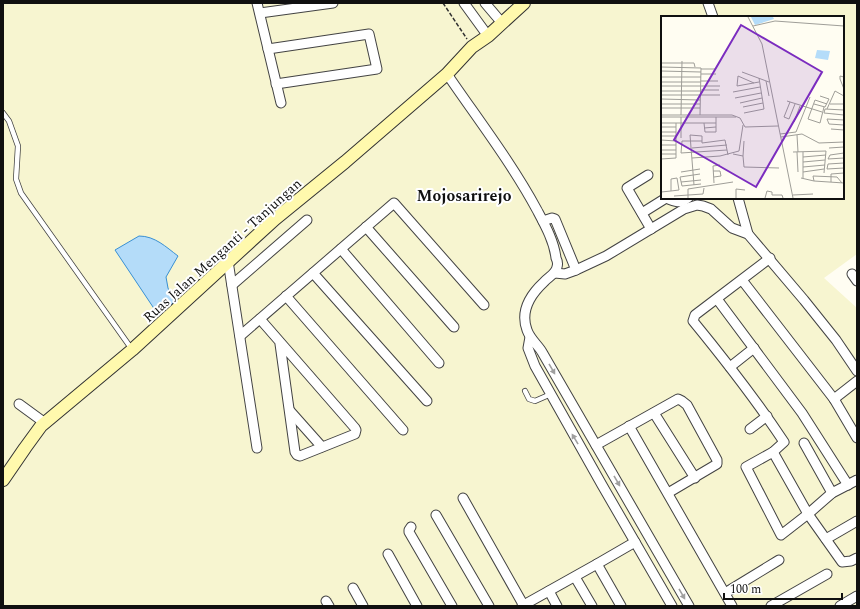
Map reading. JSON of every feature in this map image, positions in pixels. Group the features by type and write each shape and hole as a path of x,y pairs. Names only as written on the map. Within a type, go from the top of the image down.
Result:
{"main road":[{"name":"Ruas Jalan Menganti - Tanjungan","path":"3,480 24,448 45,423 132,350 275,218 346,162 447,74 472,47 488,36 524,3"}],"street":[{"path":"257,3 281,103"},
{"path":"260,13 333,3"},
{"path":"464,3 488,36"},
{"path":"485,3 502,23"},
{"path":"708,3 713,16"},
{"path":"268,49 369,34 377,69 276,84"},
{"path":"447,74 525,187 549,232 558,266 555,273 543,282 531,296 527,304 525,324 530,337 537,343 689,606"},
{"path":"648,175 627,188 651,229"},
{"path":"642,213 664,199"},
{"path":"668,199 677,203 684,202 687,199"},
{"path":"738,199 748,234"},
{"path":"555,273 565,274 606,256 696,201 711,209 732,228 748,234 770,258 836,340 857,372"},
{"path":"240,336 394,203 484,305"},
{"path":"543,221 552,218 555,219 576,270"},
{"path":"232,285 307,220"},
{"path":"366,227 454,327"},
{"path":"341,249 439,363"},
{"path":"770,258 695,315 693,321 767,416 784,442 773,452 746,467 781,535 832,493 857,480"},
{"path":"228,261 257,448"},
{"path":"313,273 427,401"},
{"path":"742,280 834,399 857,438"},
{"path":"286,296 403,430"},
{"path":"717,299 802,413 848,485"},
{"path":"260,319 280,344 356,430 355,434 300,456 297,454 280,344"},
{"path":"530,337 528,348 535,366 672,606"},
{"path":"730,367 754,348"},
{"path":"834,399 857,381"},
{"path":"588,460 598,449 629,426 678,399 687,405 717,460 717,464 668,493"},
{"path":"19,404 45,423"},
{"path":"290,410 322,447"},
{"path":"654,413 695,478"},
{"path":"750,429 767,416"},
{"path":"629,426 732,606"},
{"path":"804,443 832,493"},
{"path":"773,452 808,514 842,562 851,561 857,558"},
{"path":"463,498 523,606 635,542"},
{"path":"436,515 488,606"},
{"path":"826,539 857,521"},
{"path":"411,527 409,532 452,606"},
{"path":"644,557 656,550"},
{"path":"388,554 417,606"},
{"path":"725,593 779,560"},
{"path":"597,564 621,606"},
{"path":"771,606 827,574"},
{"path":"575,577 592,606"},
{"path":"353,588 364,606"},
{"path":"549,591 557,606"},
{"path":"840,606 857,596"}],"lane":[{"path":"3,113 9,121 18,146 16,179 21,193 132,350"},
{"path":"525,391 529,399 535,401 551,394"}],"path":[{"path":"443,3 472,47"}],"shaded area":[{"path":"3,3 857,3 857,254 824,278 857,308 857,606 3,606"}],"water":[{"path":"139,236 145,236 155,240 178,256 166,277 168,288 174,302 159,316 115,250"}],"district":[{"name":"Mojosarirejo","path":"464,195"}]}
